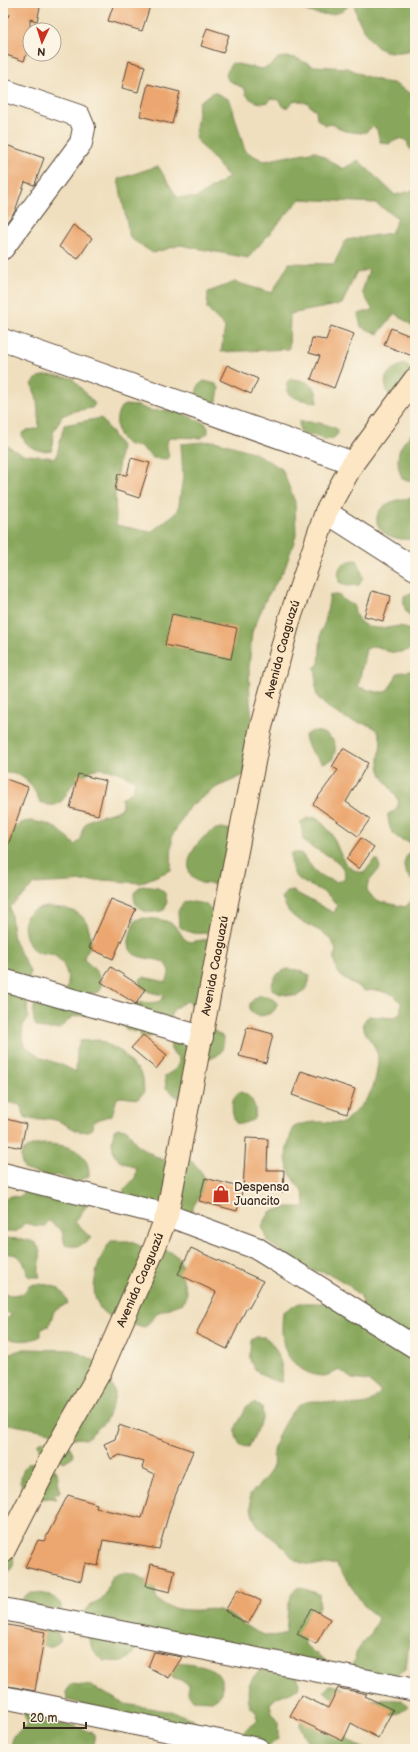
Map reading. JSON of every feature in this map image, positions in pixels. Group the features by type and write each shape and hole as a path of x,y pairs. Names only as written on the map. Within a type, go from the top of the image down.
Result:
{"street":[{"path":"3,90 79,116 84,128 81,143 3,248"},
{"path":"3,340 354,463"},
{"name":"Avenida Caaguazú","path":"3,1552 8,1529 101,1370 154,1249 167,1215 260,731 289,621 326,512 354,463 415,379"},
{"path":"326,512 415,569"},
{"path":"3,980 202,1037"},
{"path":"3,1174 167,1215 256,1248 415,1347"},
{"path":"3,1609 415,1690"},
{"path":"3,1697 176,1741 258,1749"}],"green space":[{"path":"293,3 350,3 345,9 339,12 322,14 305,11"},
{"path":"355,3 415,3 415,49 398,52 382,50 372,42 363,29 355,8"},
{"path":"278,58 296,58 313,66 348,68 365,76 384,82 393,83 410,93 415,94 415,150 411,150 408,146 408,142 401,138 388,144 380,142 377,130 373,126 366,132 361,133 344,131 333,124 325,125 317,119 316,110 308,103 295,100 288,107 284,107 278,100 271,98 269,102 265,103 254,101 247,96 245,89 228,80 226,75 232,63 262,69 272,65"},
{"path":"214,92 230,100 245,151 264,161 315,151 343,169 358,160 395,195 415,190 415,243 410,252 415,257 415,328 395,313 378,334 361,327 358,314 373,310 362,292 369,269 356,273 342,304 290,314 289,349 221,352 225,327 207,309 208,292 235,282 272,293 289,263 334,264 346,240 391,233 398,218 375,203 300,199 248,258 180,245 153,253 130,238 118,179 158,166 177,197 196,198 229,177 195,138 199,102"},
{"path":"405,364 411,370 397,397 389,395 385,384 387,375 394,369"},
{"path":"48,375 72,378 95,404 92,408 74,411 62,416 53,433 52,450 42,451 32,448 25,442 22,433 27,430 36,429 39,426 37,400 32,384 38,377"},
{"path":"291,379 307,382 311,385 316,392 317,403 301,400 292,396 287,388 287,382"},
{"path":"204,381 216,384 219,388 217,401 213,403 197,400 197,389"},
{"path":"125,405 139,406 151,411 169,410 179,412 205,423 208,428 208,433 201,438 170,437 167,444 169,455 167,459 153,458 140,446 132,446 126,443 118,433 118,413 121,407"},
{"path":"101,418 121,446 115,490 116,525 151,532 178,511 183,477 181,444 215,441 253,452 282,469 295,502 296,536 285,568 266,599 252,632 249,669 250,702 255,738 249,773 217,787 189,807 172,836 171,870 140,883 104,880 35,884 10,907 14,941 30,971 27,1004 28,1018 23,1026 22,1039 26,1047 42,1058 76,1072 77,1049 80,1041 99,1040 122,1052 134,1067 138,1069 143,1078 144,1092 138,1099 117,1098 112,1115 94,1121 91,1130 81,1131 51,1119 30,1119 25,1117 20,1105 3,1101 3,844 17,825 31,821 56,828 75,845 81,839 82,830 90,820 122,808 122,798 133,791 135,782 128,776 116,772 105,769 95,769 72,785 65,798 55,805 51,805 40,802 34,790 22,777 10,773 3,773 3,443 21,454 56,458 64,425"},
{"path":"299,422 314,422 328,425 337,429 338,434 332,439 323,440 320,437 303,434 300,431"},
{"path":"415,431 415,481 402,479 398,458 401,447 409,436"},
{"path":"415,498 415,539 399,539 387,535 379,528 377,520 379,512 386,505 398,500"},
{"path":"357,560 363,578 359,585 347,586 339,582 338,572 341,566 344,563"},
{"path":"415,591 415,619 413,619 405,609 404,596"},
{"path":"330,595 339,595 346,602 354,605 357,617 363,624 373,628 401,626 410,630 413,639 413,648 407,651 390,652 375,646 366,649 358,687 377,692 386,692 394,681 397,673 415,670 413,716 415,723 415,1630 410,1634 406,1668 391,1681 360,1680 352,1666 358,1648 371,1634 378,1618 365,1607 336,1564 312,1565 297,1561 259,1527 253,1515 250,1494 263,1481 271,1470 276,1440 286,1420 294,1409 305,1402 313,1401 350,1405 367,1404 381,1392 368,1381 352,1379 340,1370 325,1376 310,1374 294,1363 289,1357 282,1338 283,1312 299,1303 338,1303 368,1318 361,1297 347,1284 330,1274 312,1270 296,1262 268,1242 262,1226 270,1212 287,1207 305,1207 303,1193 293,1179 286,1159 287,1147 294,1127 313,1122 343,1123 361,1105 370,1093 373,1086 378,1060 376,1050 366,1035 363,1023 368,1016 395,1018 401,1011 401,1003 394,995 377,990 365,991 341,976 336,969 334,959 336,951 329,938 298,919 290,913 286,907 282,899 287,892 293,891 334,913 337,906 330,897 323,892 300,880 291,866 291,853 301,853 318,875 337,882 345,878 344,871 335,860 315,849 303,840 301,822 308,818 318,818 333,836 341,856 347,865 357,871 364,873 374,860 378,860 380,868 367,887 367,890 373,898 378,901 405,907 410,903 414,892 413,882 406,872 404,865 414,843 398,838 391,831 388,821 388,814 396,810 399,802 384,780 380,770 380,736 374,727 353,721 327,707 316,693 316,672 314,668 319,664 321,631 325,622"},
{"path":"313,731 329,736 332,740 335,748 332,760 323,763 311,751 307,744 305,735"},
{"path":"221,828 231,830 237,887 201,883 193,877 189,870 189,861 192,852 198,844 205,836"},
{"path":"144,886 158,888 165,893 167,902 164,910 148,912 139,908 134,899 134,893 139,887"},
{"path":"187,901 205,904 213,911 213,930 204,933 195,933 187,931 179,926 178,911 183,903"},
{"path":"47,907 73,911 87,923 91,943 84,960 94,969 101,982 100,991 91,993 89,1014 72,1017 59,1029 42,1029 36,1026 33,1012 38,998 67,989 67,973 62,963 55,956 34,951 31,948 24,930 26,917 30,913"},
{"path":"141,918 169,922 177,928 185,939 190,942 208,939 212,941 227,959 226,970 221,982 222,996 219,1000 198,1007 187,1001 174,1009 171,1015 170,1023 157,1034 146,1037 141,1037 139,1030 134,1032 126,1029 121,1022 135,1008 136,1004 160,1001 164,995 152,993 145,989 140,984 139,980 143,977 166,982 169,973 167,966 163,962 141,957 130,949 129,941 131,930 136,920"},
{"path":"288,969 298,970 310,975 309,982 303,992 297,996 280,994 272,989 276,976"},
{"path":"260,995 270,997 277,1003 273,1012 258,1016 251,1012 250,1004"},
{"path":"212,1029 223,1037 221,1052 214,1057 199,1062 196,1097 177,1097 166,1088 165,1076 173,1071 179,1062 179,1059 171,1050 170,1041 178,1030"},
{"path":"239,1092 248,1095 255,1107 255,1116 253,1120 241,1124 236,1123 232,1111 234,1098"},
{"path":"118,1128 127,1129 137,1145 160,1159 168,1161 187,1158 202,1172 205,1182 204,1192 194,1206 191,1220 124,1197 124,1189 135,1178 136,1168 120,1161 114,1155 112,1143 114,1130"},
{"path":"44,1144 68,1147 81,1154 88,1167 89,1176 76,1183 55,1175 51,1177 25,1170 21,1158 24,1151 32,1146"},
{"path":"25,1191 90,1201 75,1222 91,1238 79,1246 65,1245 62,1231 48,1220 45,1226 24,1223 20,1229 15,1231 10,1232 3,1230 3,1199 11,1196 19,1197"},
{"path":"3,1239 31,1241 35,1243 40,1253 40,1277 31,1277 27,1275 23,1261 17,1256 13,1254 3,1254"},
{"path":"111,1241 129,1241 152,1251 162,1250 171,1252 179,1258 187,1293 183,1303 159,1312 145,1327 122,1322 105,1313 95,1298 94,1287 100,1261"},
{"path":"35,1284 56,1287 68,1303 54,1311 49,1326 41,1328 41,1336 31,1340 22,1341 3,1337 3,1321 12,1315 3,1310 3,1294 13,1295 24,1293 29,1286"},
{"path":"256,1337 265,1337 277,1351 282,1370 282,1382 267,1378 258,1372 251,1364 251,1340"},
{"path":"24,1349 73,1350 102,1364 115,1393 113,1403 105,1422 86,1439 64,1437 52,1432 3,1423 3,1353 11,1353"},
{"path":"254,1403 262,1408 263,1417 249,1447 241,1446 236,1434 237,1425 246,1407"},
{"path":"43,1441 60,1442 70,1447 73,1453 72,1457 64,1462 42,1452 39,1450 38,1443"},
{"path":"28,1463 44,1464 57,1472 60,1492 53,1494 57,1499 49,1498 18,1502 17,1498 22,1491 22,1473"},
{"path":"3,1542 12,1548 14,1561 10,1570 3,1576"},
{"path":"124,1573 133,1574 149,1581 155,1588 156,1597 163,1605 183,1610 218,1610 250,1629 266,1635 286,1633 288,1608 292,1592 299,1587 319,1594 320,1600 318,1609 308,1620 305,1627 305,1644 331,1666 138,1643 132,1656 125,1660 104,1660 98,1655 91,1645 86,1632 83,1613 86,1609 104,1596 113,1576"},
{"path":"29,1593 47,1594 51,1596 61,1605 61,1610 22,1607 22,1599"},
{"path":"38,1626 54,1626 61,1640 53,1646 49,1647 43,1645 37,1639 35,1634"},
{"path":"175,1662 208,1667 219,1676 222,1683 222,1693 212,1701 193,1700 188,1693 189,1684 171,1677 166,1673"},
{"path":"265,1668 294,1671 298,1678 299,1687 276,1698 270,1704 272,1713 278,1721 278,1739 267,1747 248,1740 243,1733 250,1725 258,1720 256,1712 250,1707 248,1694 252,1679 259,1671"},
{"path":"71,1684 91,1686 125,1704 173,1712 193,1719 199,1725 187,1731 67,1700 66,1692"},
{"path":"330,1685 341,1688 360,1698 402,1700 408,1706 400,1712 390,1715 359,1711 339,1702 324,1691"},
{"path":"22,1709 54,1719 42,1720 50,1724 76,1726 94,1734 95,1749 11,1749 13,1736 28,1725"},
{"path":"301,1717 338,1730 352,1743 365,1749 316,1749 308,1743 300,1726"}],"building":[{"path":"3,3 41,3 37,21 30,19 30,22 22,22 22,60 3,54 3,15 8,17 9,14 3,13"},
{"path":"114,3 151,3 142,31 108,21"},
{"path":"207,28 229,35 223,53 201,46"},
{"path":"129,61 145,66 138,92 122,88"},
{"path":"148,84 180,92 172,124 140,116"},
{"path":"3,144 44,158 35,184 25,182 15,211 3,227"},
{"path":"73,225 92,238 78,259 59,247"},
{"path":"331,326 354,334 334,388 311,379 320,356 309,353 312,338 326,340"},
{"path":"391,328 415,338 415,357 384,345"},
{"path":"227,365 258,379 251,394 220,380"},
{"path":"131,458 150,463 139,498 115,490 118,474 127,475"},
{"path":"372,591 391,596 383,621 364,616"},
{"path":"172,614 237,628 231,659 165,645"},
{"path":"343,748 368,763 346,802 370,819 358,836 313,804 338,770 332,767"},
{"path":"78,774 106,781 98,815 70,808"},
{"path":"3,778 28,787 6,851 3,850"},
{"path":"361,838 374,847 359,869 346,859"},
{"path":"111,899 136,909 113,959 89,948"},
{"path":"111,967 145,989 136,1004 101,982"},
{"path":"247,1027 273,1034 266,1063 239,1056"},
{"path":"143,1035 167,1055 156,1069 131,1048"},
{"path":"301,1071 355,1089 347,1114 292,1095"},
{"path":"6,1119 26,1124 21,1148 3,1144"},
{"path":"246,1138 268,1139 267,1170 284,1170 283,1192 243,1189"},
{"name":"Despensa Juancito","path":"205,1178 243,1188 237,1211 199,1201"},
{"path":"191,1248 263,1281 249,1308 247,1307 227,1349 196,1334 216,1292 178,1274"},
{"path":"119,1425 193,1451 170,1509 159,1549 103,1540 98,1566 85,1563 81,1581 25,1567 38,1540 44,1541 68,1495 97,1504 96,1508 142,1518 155,1474 142,1468 144,1462 120,1455 111,1459 104,1444 115,1439"},
{"path":"151,1564 175,1570 170,1592 146,1586"},
{"path":"238,1589 261,1601 248,1624 225,1611"},
{"path":"311,1608 330,1619 316,1644 297,1634"},
{"path":"3,1624 45,1632 35,1691 3,1685"},
{"path":"154,1652 182,1657 169,1678 148,1667"},
{"path":"338,1688 367,1694 365,1696 393,1710 378,1738 351,1723 343,1741 290,1716 301,1695 328,1708"}],"place":[{"name":"Despensa Juancito","path":"221,1194"}]}
